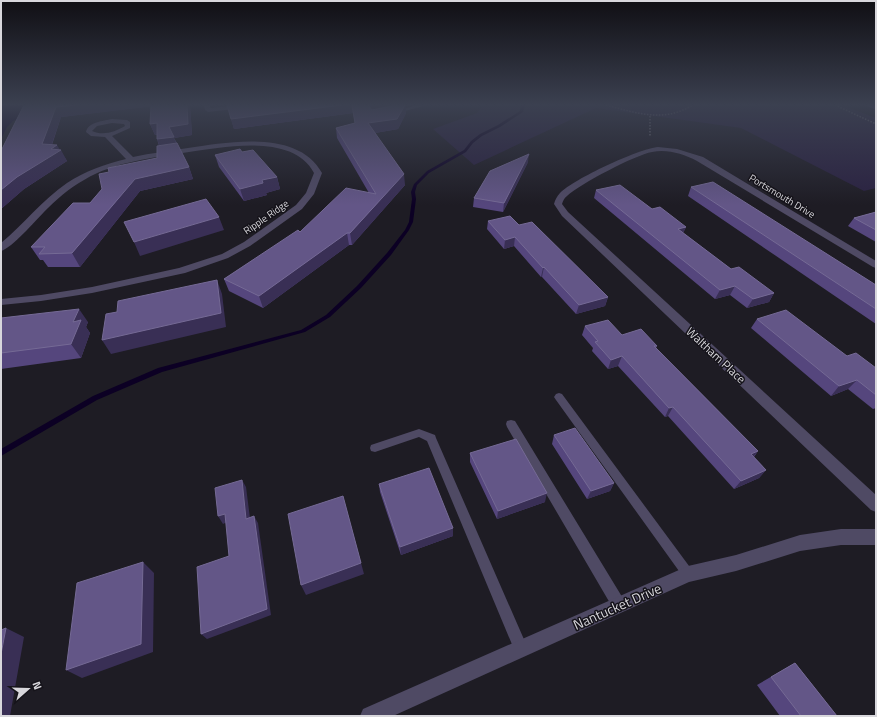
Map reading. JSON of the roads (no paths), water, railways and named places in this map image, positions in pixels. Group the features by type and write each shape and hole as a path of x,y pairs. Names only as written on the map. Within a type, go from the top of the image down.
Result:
{"street":[{"path":"111,138 132,159"},
{"name":"Ripple Ridge","path":"1,248 50,200 65,188 81,178 101,169 132,159 207,147 250,144 279,146 296,153 315,167 318,173 310,194 299,207 247,244 225,256 181,271 92,290 41,298 1,302"},
{"name":"Portsmouth Drive","path":"558,204 559,199 572,188 638,154 653,150 674,150 684,152 700,159 876,265"},
{"name":"Waltham Place","path":"558,204 565,214 876,505"},
{"name":"Nantucket Drive","path":"370,716 688,574 736,563 800,543 841,537 876,537"}],"lane":[{"path":"559,397 688,574"},
{"path":"511,424 619,605"},
{"path":"375,448 419,433 430,438 521,649"}],"waterway":[{"path":"1,453 95,398 160,370 303,331 328,316 359,287 389,254 407,230 411,222 414,199 413,192 415,185 428,172 465,151 477,138"}]}
